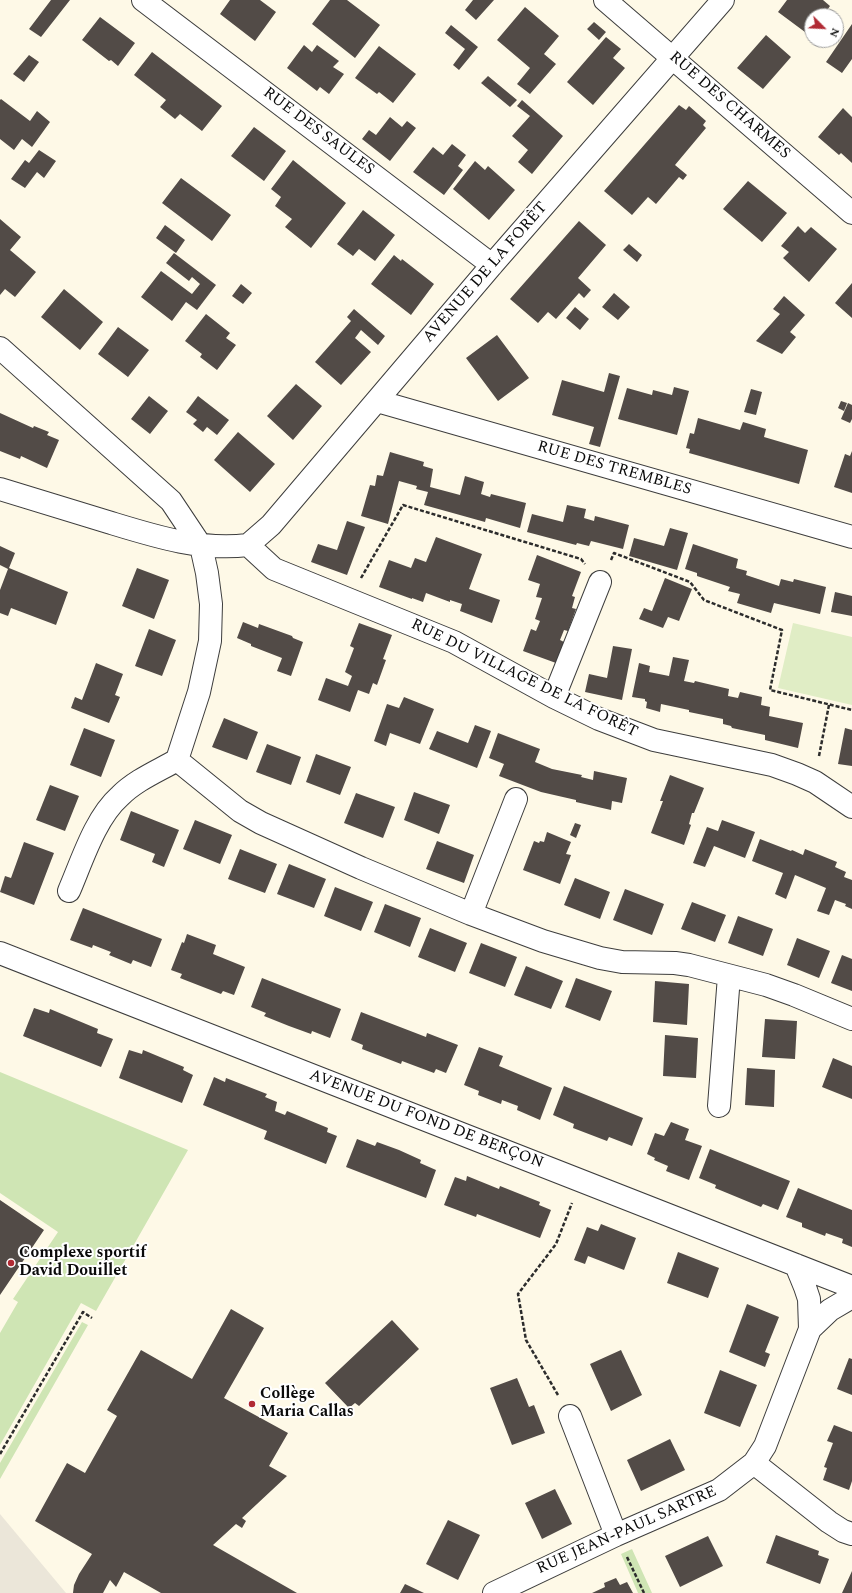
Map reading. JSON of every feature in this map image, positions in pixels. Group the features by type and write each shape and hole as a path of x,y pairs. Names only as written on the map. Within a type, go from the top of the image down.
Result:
{"street":[{"name":"RUE DES SAULES","path":"144,0 492,265"},
{"name":"RUE DES CHARMES","path":"605,0 852,213"},
{"name":"AVENUE DE LA FORÊT","path":"248,545 271,525 492,265 722,0"},
{"path":"0,348 171,501 201,546 207,573 211,604 210,641 199,692 177,760 139,781 120,796 107,810 99,823 69,891"},
{"name":"RUE DES TREMBLES","path":"377,402 852,537"},
{"path":"0,489 167,539 201,546 232,547 248,545"},
{"name":"RUE DU VILLAGE DE LA FORÊT","path":"248,545 274,568 454,642 599,719 654,740 772,765 815,782 852,807"},
{"path":"554,696 600,582"},
{"path":"177,760 240,811 261,823 361,868 471,914 543,941 600,958 622,962 675,963 689,965 766,985 852,1019"},
{"path":"471,914 516,799"},
{"name":"AVENUE DU FOND DE BERÇON","path":"0,953 852,1287"},
{"path":"719,1106 729,976"},
{"path":"796,1265 809,1299 810,1329"},
{"path":"810,1329 830,1310 852,1297"},
{"name":"RUE JEAN-PAUL SARTRE","path":"494,1593 616,1535 719,1490 754,1462 765,1446 810,1329"},
{"path":"570,1416 616,1535"},
{"path":"754,1462 829,1522 843,1531 852,1534"}],"path":[{"path":"815,782 830,705"},
{"path":"570,1416 526,1340 518,1294 556,1244 581,1181"},
{"path":"0,1454 82,1312 92,1318"},
{"path":"616,1535 644,1593"}],"green space":[{"path":"793,623 852,637 852,705 778,688"},
{"path":"0,1072 188,1150 96,1311 81,1303 0,1445 0,1333 18,1302 13,1299 58,1232 0,1193"},
{"path":"82,1322 88,1325 0,1479 0,1463"},
{"path":"632,1549 652,1593 638,1593 621,1554"}],"shaded area":[{"path":"0,1514 66,1593 0,1593"}],"building":[{"path":"51,0 70,0 41,37 29,29"},
{"path":"230,0 260,0 276,12 255,41 220,14"},
{"path":"330,0 347,0 380,25 355,58 312,24"},
{"path":"473,0 494,0 476,20 465,10"},
{"path":"787,0 823,0 830,6 829,8 804,8 804,31 778,12"},
{"path":"525,7 559,36 544,54 556,64 530,94 517,84 530,68 497,40"},
{"path":"100,17 135,43 118,66 111,60 109,61 82,40"},
{"path":"594,22 606,32 599,40 587,29"},
{"path":"852,24 852,59 842,73 826,62 836,48 844,48 844,36"},
{"path":"451,25 478,47 459,70 453,65 465,49 445,33"},
{"path":"766,35 791,57 763,89 737,68"},
{"path":"606,37 621,49 613,58 625,68 593,105 567,82"},
{"path":"304,45 312,52 317,45 339,61 333,67 344,74 329,94 320,87 317,91 287,68"},
{"path":"379,46 416,74 393,103 379,92 377,94 355,78"},
{"path":"152,52 222,106 202,131 180,114 175,119 160,107 166,100 134,75"},
{"path":"29,55 39,62 24,82 13,74"},
{"path":"488,76 517,100 510,107 481,83"},
{"path":"1,99 30,121 37,111 50,122 32,147 22,139 14,150 0,139"},
{"path":"522,100 563,136 532,174 518,162 528,150 512,136 530,116 517,106"},
{"path":"679,105 686,110 689,106 706,121 703,125 706,128 675,165 687,175 683,180 679,177 656,204 648,197 632,215 604,191"},
{"path":"843,108 852,117 852,163 841,153 839,155 818,137"},
{"path":"390,117 402,127 407,121 416,128 390,161 362,139 369,130 376,135"},
{"path":"254,127 286,151 264,181 231,156"},
{"path":"452,144 466,155 458,166 463,170 444,195 413,172 433,147 443,155"},
{"path":"39,150 56,161 44,178 37,172 25,188 11,179 25,160 29,163"},
{"path":"293,160 346,203 311,248 285,227 292,219 275,206 281,197 271,189"},
{"path":"475,161 485,170 488,166 515,190 489,220 453,189"},
{"path":"181,178 231,215 212,241 162,203"},
{"path":"748,181 787,213 762,242 723,209"},
{"path":"363,210 395,235 375,261 359,249 353,256 337,244"},
{"path":"0,219 21,237 10,250 36,272 15,297 5,289 0,295"},
{"path":"579,221 606,245 578,278 591,290 584,298 579,293 556,319 548,312 538,323 510,299"},
{"path":"165,225 185,240 176,253 156,238"},
{"path":"798,226 805,233 811,227 837,249 809,282 783,258 789,252 781,246"},
{"path":"629,244 642,255 637,262 623,250"},
{"path":"174,253 216,285 197,310 186,302 172,321 141,297 161,271 192,294 200,284 192,277 189,281 166,263"},
{"path":"394,255 401,261 402,259 434,284 411,315 371,284"},
{"path":"852,283 852,318 835,303"},
{"path":"241,284 252,293 243,304 232,296"},
{"path":"64,289 103,322 80,350 41,317"},
{"path":"614,293 630,307 618,320 602,307"},
{"path":"784,296 805,315 790,332 796,337 782,354 756,341 780,314 773,309"},
{"path":"575,307 589,319 580,330 566,318"},
{"path":"354,309 385,336 378,345 361,330 355,338 371,352 341,385 315,362 351,321 347,317"},
{"path":"206,314 230,333 226,338 236,345 217,370 200,357 202,354 185,341"},
{"path":"118,327 149,350 128,377 98,354"},
{"path":"497,335 529,378 498,401 466,358"},
{"path":"609,373 620,376 600,447 589,444 594,427 552,415 562,380 604,392"},
{"path":"296,384 322,406 293,440 267,416"},
{"path":"674,387 689,391 677,435 618,419 627,388 652,395 653,390 672,395"},
{"path":"751,389 762,392 756,415 744,412"},
{"path":"149,396 168,411 150,434 131,419"},
{"path":"198,396 229,420 217,435 207,427 203,432 193,424 197,420 186,412"},
{"path":"841,401 847,403 844,411 838,408"},
{"path":"848,403 852,405 852,419 850,423 841,419"},
{"path":"0,413 33,428 34,426 49,432 47,435 59,440 47,468 21,456 20,459 0,451"},
{"path":"698,418 740,430 743,422 766,429 764,437 808,450 799,484 689,453 690,449 686,448 690,433 694,434"},
{"path":"238,432 275,464 250,492 214,460"},
{"path":"852,451 852,493 834,487 845,454 850,456"},
{"path":"390,452 424,462 423,466 433,469 430,487 460,495 465,476 484,482 481,494 490,497 491,494 526,503 520,528 486,518 485,522 424,505 428,492 416,489 417,486 399,481 388,524 361,516 370,485 375,486 377,475 383,476"},
{"path":"567,505 586,509 584,518 594,521 595,516 629,525 623,549 591,541 589,546 577,543 576,545 527,532 532,514 563,522"},
{"path":"347,521 365,527 347,575 311,562 318,544 337,550"},
{"path":"670,528 688,533 677,570 629,556 634,538 664,546"},
{"path":"436,537 482,554 469,589 500,600 492,623 460,611 462,604 450,600 450,602 426,593 423,602 379,587 389,560 411,568 415,558 426,562"},
{"path":"693,544 738,559 736,568 747,571 746,575 779,586 781,579 793,582 794,579 826,587 820,614 774,603 771,613 737,603 740,594 728,591 730,587 697,576 697,573 685,569"},
{"path":"0,546 15,553 9,568 68,592 56,625 11,608 8,616 0,613 0,590 8,569 0,565"},
{"path":"537,555 581,572 572,596 575,597 572,608 576,609 568,631 564,630 560,640 564,642 556,663 523,651 531,629 536,631 540,621 535,619 542,598 536,597 540,584 528,580"},
{"path":"137,568 169,580 154,619 122,606"},
{"path":"665,578 692,589 679,621 668,617 663,628 639,619 644,608 652,611"},
{"path":"835,592 852,596 852,616 831,612"},
{"path":"243,622 258,628 259,624 292,636 293,638 303,642 291,676 277,671 282,658 251,646 251,644 237,638"},
{"path":"359,623 392,635 383,659 386,660 377,685 373,683 369,694 358,690 350,712 318,700 326,678 348,686 352,676 345,672 354,648 350,646"},
{"path":"149,629 176,640 162,676 135,666"},
{"path":"613,646 632,649 622,700 585,692 589,674 607,678"},
{"path":"673,657 689,660 684,681 694,683 695,681 729,689 728,696 738,698 740,692 762,697 761,705 770,707 769,716 803,723 798,748 765,740 765,735 732,728 731,726 723,724 723,719 689,712 689,710 661,704 660,712 646,708 647,702 645,699 632,697 639,663 650,666 649,672 669,676"},
{"path":"96,663 123,674 115,695 120,697 109,723 71,708 75,697 82,700"},
{"path":"404,697 434,709 420,744 390,733 386,746 374,741 387,704 399,708"},
{"path":"224,718 258,732 247,760 212,747"},
{"path":"475,725 491,731 477,768 429,749 437,731 468,743"},
{"path":"84,728 115,740 101,777 70,765"},
{"path":"845,728 852,730 852,766 838,764"},
{"path":"498,733 540,749 535,762 552,769 582,775 581,777 593,780 594,771 627,778 622,803 612,801 611,810 541,792 499,776 504,764 489,758"},
{"path":"267,744 301,757 291,785 256,772"},
{"path":"316,754 351,767 340,795 306,782"},
{"path":"670,775 704,788 694,813 692,813 689,824 691,825 684,845 651,833 663,801 660,801"},
{"path":"50,785 79,796 65,831 36,820"},
{"path":"414,792 450,805 439,834 404,820"},
{"path":"356,793 395,807 383,838 344,823"},
{"path":"131,811 179,830 164,867 152,862 155,854 120,840"},
{"path":"195,820 232,835 220,864 183,849"},
{"path":"722,820 755,832 745,858 714,846 705,867 693,863 707,827 718,831"},
{"path":"575,823 581,825 576,838 570,835"},
{"path":"547,832 571,842 566,854 571,855 560,884 523,870 534,841 539,843 540,841 544,842"},
{"path":"760,839 803,855 805,849 837,862 835,867 846,872 844,877 852,880 852,909 845,906 846,904 835,900 829,915 817,911 826,888 795,875 786,899 775,894 783,873 752,861"},
{"path":"437,841 474,855 464,883 426,869"},
{"path":"24,842 54,853 34,905 0,892 5,876 11,878"},
{"path":"240,849 277,864 265,893 228,879"},
{"path":"289,864 326,879 314,908 277,894"},
{"path":"575,878 610,892 600,919 564,905"},
{"path":"335,887 373,902 361,931 324,916"},
{"path":"625,889 664,904 652,935 613,920"},
{"path":"692,902 726,915 715,942 681,929"},
{"path":"385,904 421,918 410,947 374,932"},
{"path":"83,908 162,939 151,967 133,960 131,964 109,955 111,952 93,945 92,948 70,940"},
{"path":"738,916 773,929 763,956 728,943"},
{"path":"430,928 467,943 455,972 418,957"},
{"path":"187,934 216,945 213,954 245,967 234,995 223,991 221,994 185,980 180,978 182,974 171,970 182,942 184,943"},
{"path":"797,938 830,951 819,978 787,965"},
{"path":"481,943 517,957 505,987 469,973"},
{"path":"842,955 852,959 852,991 831,983"},
{"path":"526,966 563,981 551,1009 514,995"},
{"path":"262,978 341,1009 330,1038 312,1031 311,1034 289,1026 264,1016 266,1013 251,1007"},
{"path":"576,978 612,991 600,1021 565,1007"},
{"path":"655,981 689,984 687,1025 653,1022"},
{"path":"34,1008 49,1013 50,1009 98,1029 97,1033 113,1039 101,1067 23,1036"},
{"path":"361,1012 426,1037 427,1033 458,1045 446,1073 436,1069 434,1073 402,1061 401,1064 362,1049 363,1045 351,1040"},
{"path":"765,1019 797,1021 795,1059 762,1057"},
{"path":"665,1035 698,1038 696,1078 663,1076"},
{"path":"479,1047 503,1056 499,1066 552,1088 540,1120 517,1110 518,1106 502,1100 501,1104 478,1095 479,1091 464,1085"},
{"path":"129,1050 142,1054 143,1050 184,1067 183,1070 193,1075 182,1103 119,1078"},
{"path":"833,1058 852,1066 852,1099 822,1087"},
{"path":"747,1068 775,1070 774,1107 745,1105"},
{"path":"214,1077 225,1082 226,1078 267,1094 265,1097 277,1102 275,1111 285,1115 287,1111 328,1128 327,1132 337,1136 326,1164 264,1139 267,1131 203,1105"},
{"path":"564,1086 643,1118 632,1146 609,1137 607,1141 573,1128 574,1124 553,1115"},
{"path":"671,1122 689,1129 685,1140 702,1146 689,1180 666,1171 668,1166 654,1160 655,1158 647,1154 655,1133 664,1136"},
{"path":"357,1139 375,1146 377,1142 399,1150 421,1160 420,1163 436,1170 426,1198 346,1167"},
{"path":"710,1149 790,1181 778,1210 763,1204 761,1207 715,1188 716,1185 699,1178"},
{"path":"467,1176 499,1189 500,1186 540,1202 539,1205 551,1210 540,1238 477,1214 476,1217 444,1205 455,1177 466,1181"},
{"path":"798,1188 852,1210 852,1247 842,1243 843,1239 826,1233 825,1236 802,1227 802,1223 786,1217"},
{"name":"Complexe sportif David Douillet","path":"0,1200 44,1230 0,1295"},
{"path":"601,1224 636,1238 624,1270 588,1256 585,1264 574,1260 587,1227 598,1231"},
{"path":"678,1252 719,1268 708,1298 667,1283"},
{"path":"747,1304 779,1317 765,1352 770,1354 765,1367 729,1352"},
{"path":"231,1309 264,1328 224,1398 288,1433 269,1466 287,1476 242,1518 246,1521 242,1528 236,1524 213,1545 297,1593 161,1593 124,1572 116,1587 110,1580 103,1593 73,1593 74,1585 79,1574 92,1554 35,1521 67,1463 85,1473 117,1416 107,1410 141,1350 192,1379"},
{"path":"392,1320 419,1349 359,1406 355,1403 349,1408 325,1383"},
{"path":"621,1350 642,1395 611,1411 590,1364"},
{"path":"849,1358 852,1359 852,1395 837,1389"},
{"path":"720,1370 757,1385 740,1427 704,1413"},
{"path":"517,1378 529,1407 534,1405 545,1433 512,1445 490,1388"},
{"path":"834,1425 852,1432 852,1481 849,1490 823,1480 827,1468 824,1467 833,1443 827,1441"},
{"path":"670,1439 685,1470 641,1491 627,1460"},
{"path":"555,1489 572,1524 542,1539 525,1503"},
{"path":"448,1520 480,1535 458,1580 426,1564"},
{"path":"776,1535 819,1551 818,1555 829,1559 820,1584 766,1563"},
{"path":"708,1536 723,1566 680,1587 665,1556"},
{"path":"852,1571 852,1593 842,1593"},
{"path":"616,1578 620,1585 627,1582 633,1593 592,1593 605,1587 604,1583"},
{"path":"405,1584 424,1593 400,1593"}],"place":[{"name":"Complexe sportif David Douillet","path":"11,1263"},
{"name":"Collège Maria Callas","path":"252,1404"}]}
